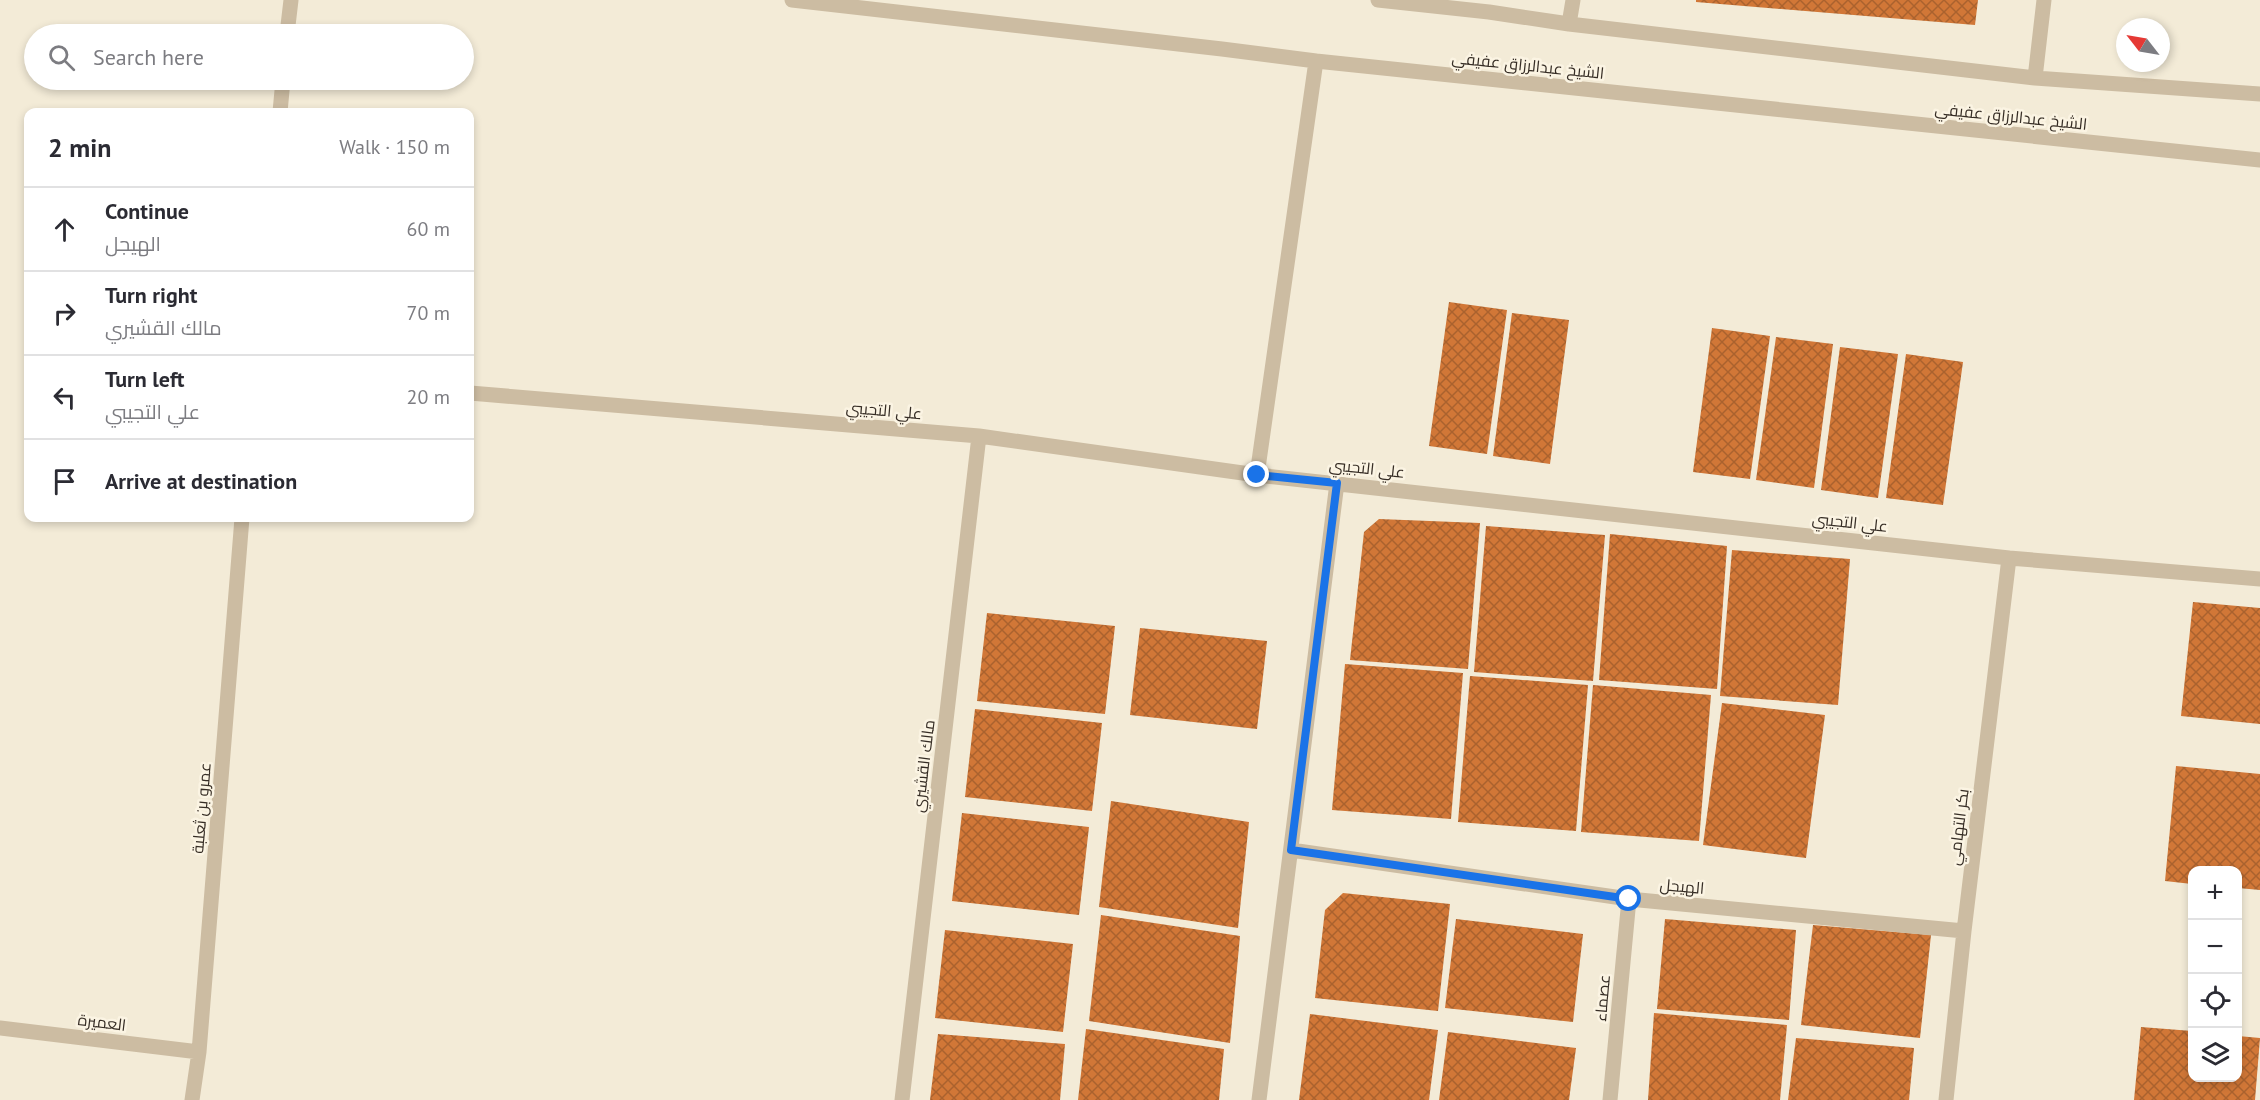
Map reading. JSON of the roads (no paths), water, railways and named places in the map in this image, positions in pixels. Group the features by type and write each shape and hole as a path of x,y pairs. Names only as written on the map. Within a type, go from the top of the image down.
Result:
{"street":[{"path":"288,24 291,0"},
{"name":"الشيخ عبدالرزاق عفيفي","path":"792,0 1316,61 2260,160"},
{"path":"1378,0 1490,6 1569,24 2035,78 2260,94"},
{"path":"1569,24 1573,0"},
{"path":"2035,78 2044,0"},
{"path":"1257,475 1316,61"},
{"path":"280,108 282,90"},
{"name":"علي التجيبي","path":"474,393 979,436 1257,475 2009,558 2260,579"},
{"name":"مالك القشيري","path":"902,1100 979,436"},
{"path":"1258,1100 1337,483"},
{"name":"عمرو بن ثعلبة","path":"192,1100 199,1052 242,522"},
{"name":"بكر التهامي","path":"1946,1100 2009,558"},
{"name":"الهيجل","path":"1291,850 1629,899 1964,931"},
{"name":"عصماء","path":"1610,1100 1629,899"},
{"name":"العميرة","path":"0,1028 199,1052"}]}
